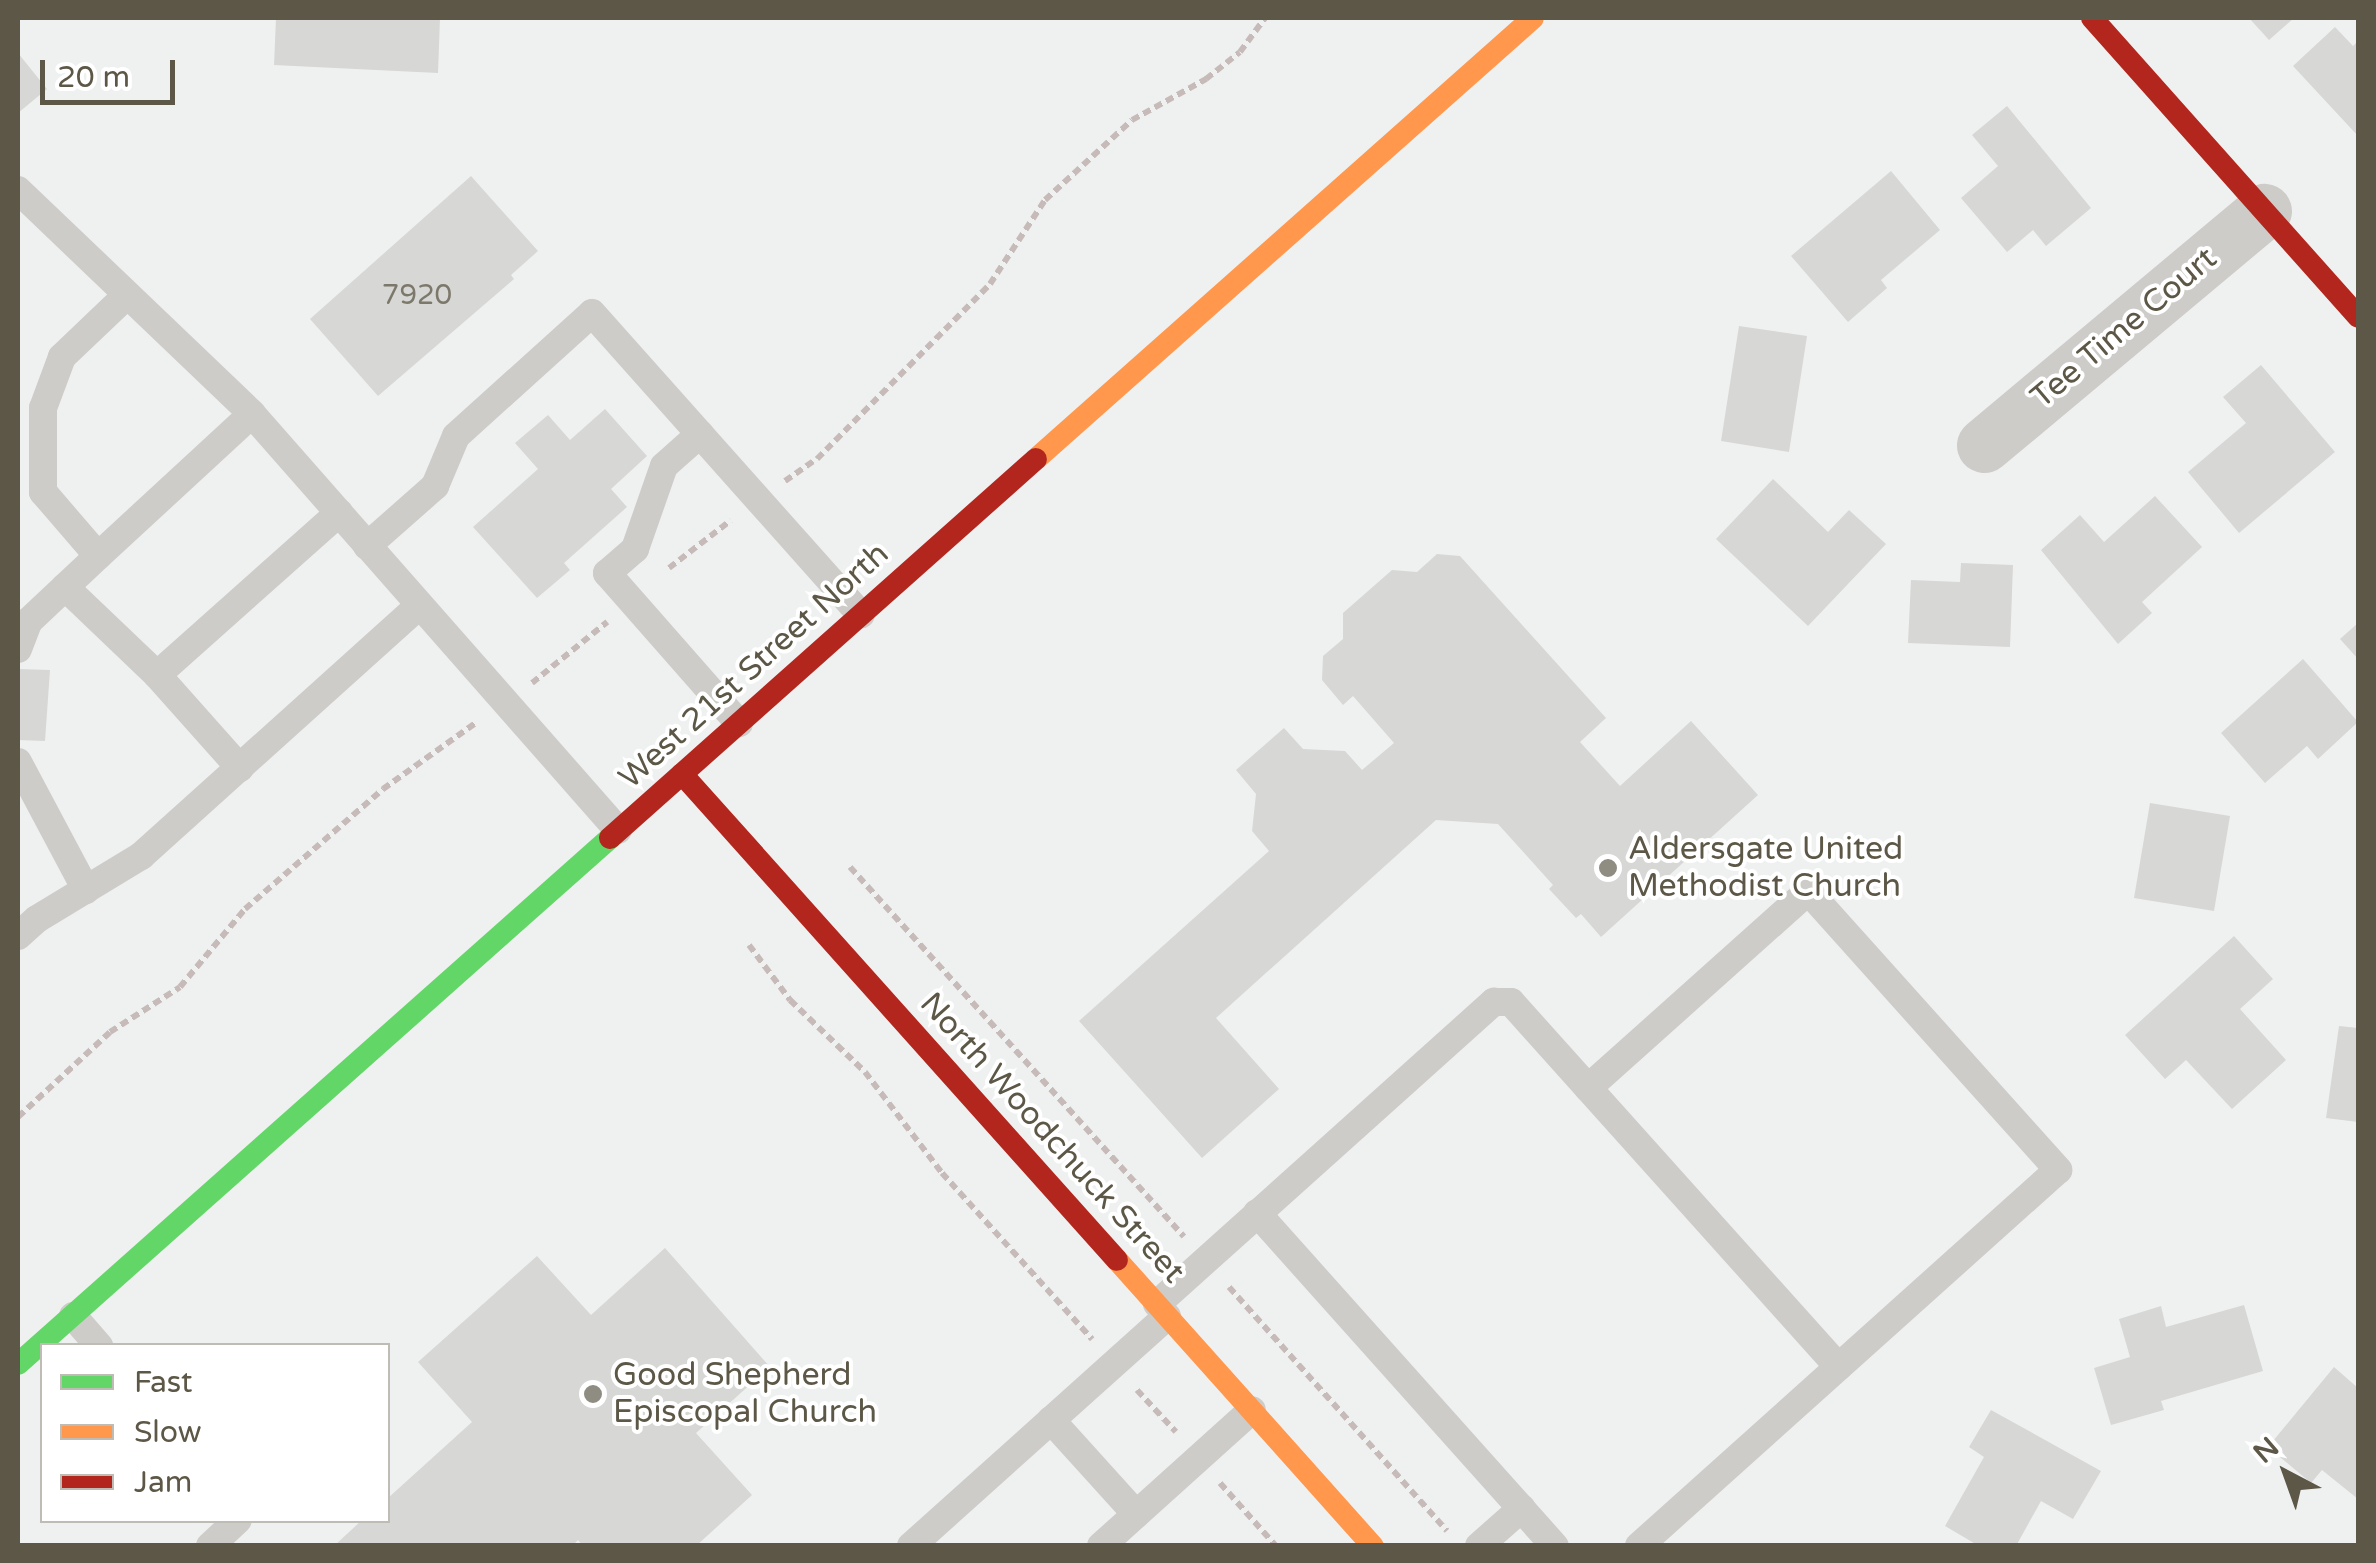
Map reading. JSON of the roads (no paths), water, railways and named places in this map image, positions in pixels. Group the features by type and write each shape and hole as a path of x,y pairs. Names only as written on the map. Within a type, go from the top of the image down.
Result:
{"main road":[{"name":"West 21st Street North","path":"42,1343 1533,18"},
{"path":"2092,18 2358,317"},
{"name":"North Woodchuck Street","path":"682,774 1374,1546"},
{"name":"West 21st Street North","path":"18,1364 40,1344"}],"street":[{"name":"Tee Time Court","path":"1984,445 2264,211"}],"lane":[{"path":"18,190 252,414 618,830"},
{"path":"98,556 42,492 44,408 62,357 127,295"},
{"path":"367,546 435,486 456,436 592,313 860,615"},
{"path":"18,649 29,621 252,414"},
{"path":"700,434 664,466 635,549 606,573 739,723"},
{"path":"158,675 339,514"},
{"path":"65,586 158,675 240,768"},
{"path":"18,936 141,856 420,606"},
{"path":"18,762 86,890"},
{"path":"1588,1088 1808,890 2058,1170 1640,1546"},
{"path":"910,1546 1114,1364 1205,1260 1494,1002 1511,1002 1838,1367"},
{"path":"1257,1213 1555,1546"},
{"path":"72,1316 96,1343"},
{"path":"1101,1546 1252,1410"},
{"path":"1051,1420 1136,1514"},
{"path":"1479,1546 1522,1508"},
{"path":"210,1546 235,1523"}],"place":[{"name":"Aldersgate United Methodist Church","path":"1608,868"},
{"name":"Good Shepherd Episcopal Church","path":"593,1394"}]}
